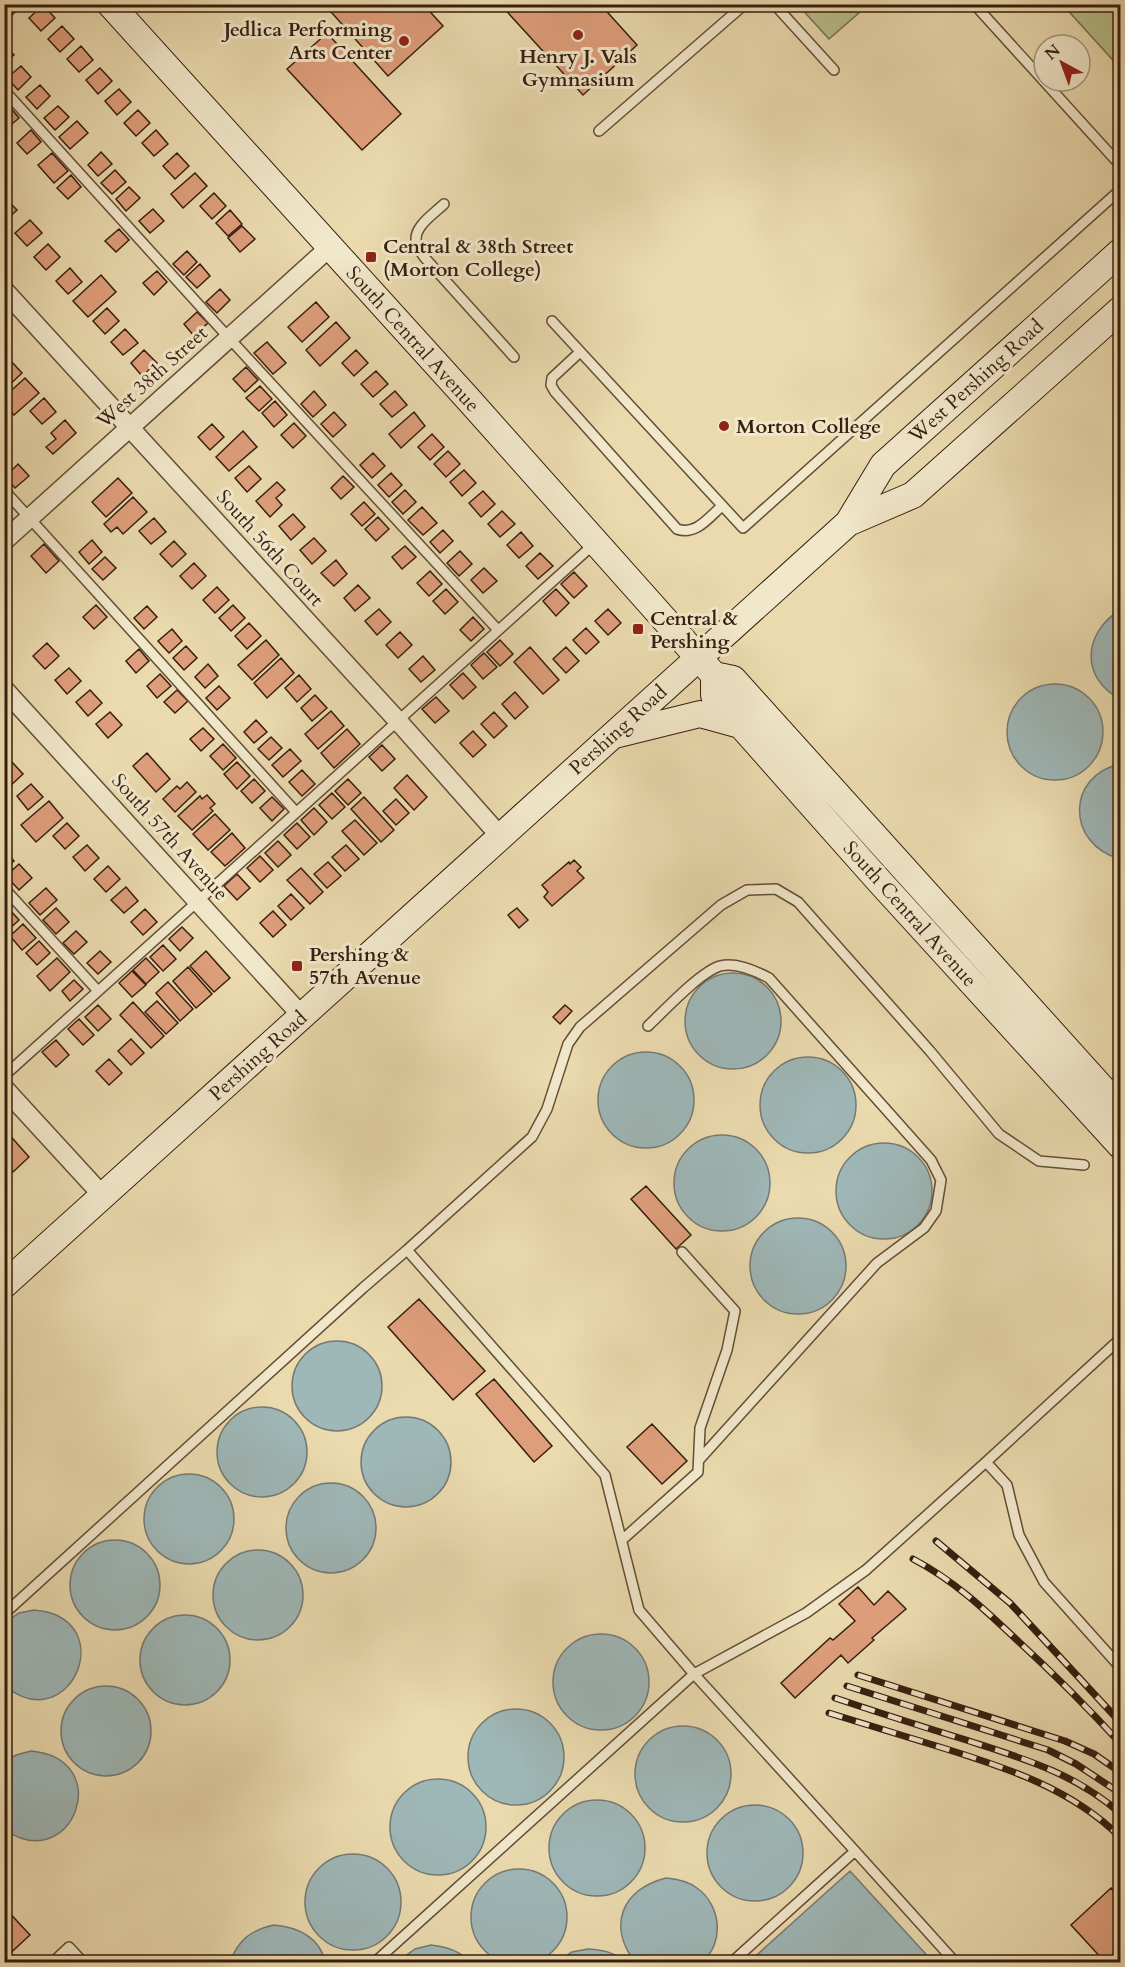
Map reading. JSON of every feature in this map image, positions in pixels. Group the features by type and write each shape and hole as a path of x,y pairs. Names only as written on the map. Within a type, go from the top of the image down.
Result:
{"main road":[{"name":"South Central Avenue","path":"110,4 706,667 733,679 1120,1108"},
{"name":"West Pershing Road","path":"706,667 848,523 883,465 1120,252"},
{"name":"West Pershing Road","path":"848,523 913,495 1120,310"},
{"name":"South Central Avenue","path":"706,667 714,695 880,882 1120,1145"},
{"name":"Pershing Road","path":"4,1285 612,736 706,667"},
{"path":"612,736 700,714 740,725"}],"street":[{"name":"West 38th Street","path":"4,541 330,247"},
{"name":"South 56th Court","path":"4,290 398,721 500,836"},
{"name":"South 57th Avenue","path":"4,689 302,1016"},
{"path":"4,1088 103,1196"}],"lane":[{"path":"599,131 745,4"},
{"path":"774,4 834,70"},
{"path":"974,4 1120,165"},
{"path":"4,90 498,630"},
{"path":"552,321 743,528 1120,190"},
{"path":"444,204 419,229 416,235 417,244 424,258 514,357"},
{"path":"580,352 552,378 551,385 677,529 684,531 697,528 722,506"},
{"path":"4,489 296,812"},
{"path":"4,1076 595,542"},
{"path":"4,888 98,991"},
{"path":"4,1614 532,1137 547,1109 568,1044 580,1027 721,905 747,890 776,890 798,902 930,1051 999,1134 1039,1161 1084,1165"},
{"path":"648,1026 705,975 721,966 748,968 769,978 931,1160 941,1180 936,1211 924,1228 877,1263 699,1460"},
{"path":"407,1250 606,1475 639,1610 694,1674 955,1962"},
{"path":"622,1540 698,1472 700,1428 727,1350 735,1311 682,1252"},
{"path":"375,1962 694,1674 814,1607 866,1570 1120,1339"},
{"path":"986,1462 1007,1485 1019,1535 1044,1582 1120,1667"},
{"path":"732,1962 855,1851"},
{"path":"53,1962 69,1947 83,1962"}],"green space":[{"path":"798,5 868,5 829,39"},
{"path":"1063,5 1120,5 1120,68 1092,37 1092,33 1088,33"}],"water":[{"path":"1120,610 1120,699 1107,690 1098,679 1091,655 1093,643 1099,631"},
{"path":"1046,684 1064,684 1082,692 1095,705 1103,723 1100,751 1082,772 1064,780 1046,780 1028,772 1015,759 1007,741 1007,723 1015,705 1028,692"},
{"path":"1120,764 1120,859 1102,851 1090,840 1082,826 1080,810 1082,795 1090,782 1102,771"},
{"path":"724,973 742,973 760,981 773,994 781,1012 778,1040 760,1061 742,1069 724,1069 706,1061 693,1048 685,1030 685,1012 693,994 706,981"},
{"path":"637,1052 655,1052 673,1060 686,1073 694,1091 691,1119 673,1140 655,1148 637,1148 619,1140 606,1127 598,1109 598,1091 606,1073 619,1060"},
{"path":"799,1057 817,1057 835,1065 848,1078 856,1096 853,1124 835,1145 817,1153 799,1153 781,1145 768,1132 760,1114 760,1096 768,1078 781,1065"},
{"path":"713,1135 731,1135 749,1143 762,1156 770,1174 767,1202 749,1223 731,1231 713,1231 695,1223 682,1210 674,1192 674,1174 682,1156 695,1143"},
{"path":"875,1143 893,1143 911,1151 924,1164 932,1182 929,1210 911,1231 893,1239 875,1239 857,1231 844,1218 836,1200 836,1182 844,1164 857,1151"},
{"path":"789,1218 807,1218 825,1226 838,1239 846,1257 843,1285 825,1306 807,1314 789,1314 771,1306 758,1293 750,1275 750,1257 758,1239 771,1226"},
{"path":"337,1341 354,1345 369,1354 378,1369 382,1386 378,1403 369,1418 354,1427 337,1431 320,1427 305,1418 296,1403 292,1386 296,1369 305,1354 320,1345"},
{"path":"262,1407 279,1411 294,1420 303,1435 307,1452 303,1469 294,1484 279,1493 262,1497 245,1493 230,1484 221,1469 217,1452 221,1435 230,1420 245,1411"},
{"path":"406,1417 423,1421 438,1430 447,1445 451,1462 447,1479 438,1494 423,1503 406,1507 389,1503 374,1494 365,1479 361,1462 365,1445 374,1430 389,1421"},
{"path":"189,1474 206,1478 221,1487 230,1502 234,1519 230,1536 221,1551 206,1560 189,1564 172,1560 157,1551 148,1536 144,1519 148,1502 157,1487 172,1478"},
{"path":"331,1483 348,1487 363,1496 372,1511 376,1528 372,1545 363,1560 348,1569 331,1573 314,1569 299,1560 290,1545 286,1528 290,1511 299,1496 314,1487"},
{"path":"115,1540 132,1544 147,1553 156,1568 160,1585 156,1602 147,1617 132,1626 115,1630 98,1626 83,1617 74,1602 70,1585 74,1568 83,1553 98,1544"},
{"path":"258,1550 275,1554 290,1563 299,1578 303,1595 299,1612 290,1627 275,1636 258,1640 241,1636 226,1627 217,1612 213,1595 217,1578 226,1563 241,1554"},
{"path":"34,1610 61,1617 76,1632 81,1651 77,1671 66,1688 50,1698 29,1699 5,1686 4,1623 19,1613"},
{"path":"185,1615 202,1619 217,1628 226,1643 230,1660 226,1677 217,1692 202,1701 185,1705 168,1701 153,1692 144,1677 140,1660 144,1643 153,1628 168,1619"},
{"path":"592,1634 610,1634 628,1642 641,1655 649,1673 646,1701 628,1722 610,1730 592,1730 574,1722 561,1709 553,1691 553,1673 561,1655 574,1642"},
{"path":"106,1686 123,1690 138,1699 147,1714 151,1731 147,1748 138,1763 123,1772 106,1776 89,1772 74,1763 65,1748 61,1731 65,1714 74,1699 89,1690"},
{"path":"507,1709 525,1709 543,1717 556,1730 564,1748 561,1776 543,1797 525,1805 507,1805 489,1797 476,1784 468,1766 468,1748 476,1730 489,1717"},
{"path":"674,1726 692,1726 710,1734 723,1747 731,1765 728,1793 710,1814 692,1822 674,1822 656,1814 643,1801 635,1783 635,1765 643,1747 656,1734"},
{"path":"31,1751 57,1759 73,1773 78,1792 75,1811 65,1827 49,1838 29,1840 5,1830 4,1762 16,1755"},
{"path":"429,1779 447,1779 465,1787 478,1800 486,1818 483,1846 465,1867 447,1875 429,1875 411,1867 398,1854 390,1836 390,1818 398,1800 411,1787"},
{"path":"588,1800 606,1800 624,1808 637,1821 645,1839 642,1867 624,1888 606,1896 588,1896 570,1888 557,1875 549,1857 549,1839 557,1821 570,1808"},
{"path":"746,1805 764,1805 782,1813 795,1826 803,1844 800,1872 782,1893 764,1901 746,1901 728,1893 715,1880 707,1862 707,1844 715,1826 728,1813"},
{"path":"344,1854 362,1854 380,1862 393,1875 401,1893 398,1921 380,1942 362,1950 344,1950 326,1942 313,1929 305,1911 305,1893 313,1875 326,1862"},
{"path":"519,1869 537,1873 553,1883 563,1899 567,1917 563,1935 553,1951 537,1961 519,1965 501,1961 485,1951 475,1935 471,1917 475,1899 485,1883 501,1873"},
{"path":"850,1871 933,1962 749,1962"},
{"path":"666,1878 694,1886 705,1895 711,1904 717,1924 717,1935 709,1954 702,1962 635,1962 626,1949 621,1923 629,1900 651,1883"},
{"path":"274,1925 299,1931 313,1940 325,1962 230,1962 246,1937"},
{"path":"431,1945 453,1950 471,1962 397,1962 415,1949"},
{"path":"588,1949 608,1952 625,1962 557,1962 572,1952"}],"building":[{"path":"4,4 23,4 7,20 4,17"},
{"path":"324,4 423,4 443,26 388,76"},
{"path":"500,4 600,4 637,45 583,95"},
{"path":"43,5 55,18 41,31 29,18"},
{"path":"62,26 74,39 60,52 48,39"},
{"path":"327,33 401,114 362,150 287,69"},
{"path":"4,45 14,55 4,63"},
{"path":"81,46 93,60 79,72 67,59"},
{"path":"21,66 31,77 18,90 7,78"},
{"path":"100,68 112,81 98,94 86,80"},
{"path":"40,85 50,96 37,109 26,97"},
{"path":"119,89 131,102 117,115 105,101"},
{"path":"9,106 19,118 5,130 4,110"},
{"path":"58,106 69,117 55,130 44,118"},
{"path":"138,110 150,123 136,136 124,123"},
{"path":"77,121 88,133 70,149 59,137"},
{"path":"31,130 41,142 27,154 17,143"},
{"path":"156,130 168,144 154,156 142,143"},
{"path":"101,152 112,164 98,176 88,165"},
{"path":"52,153 68,171 54,183 38,165"},
{"path":"177,153 189,166 175,179 163,166"},
{"path":"115,170 126,182 112,194 101,183"},
{"path":"195,173 207,186 183,208 171,194"},
{"path":"71,175 81,187 68,199 57,188"},
{"path":"129,187 140,198 126,211 116,199"},
{"path":"214,193 226,206 212,219 200,206"},
{"path":"4,197 17,210 4,222"},
{"path":"153,209 164,221 150,233 139,221"},
{"path":"230,210 242,224 228,236 216,223"},
{"path":"30,220 42,233 27,246 15,233"},
{"path":"242,226 255,239 240,252 228,238"},
{"path":"119,229 129,240 116,252 105,241"},
{"path":"48,244 60,257 46,270 34,257"},
{"path":"187,251 197,262 184,275 173,264"},
{"path":"200,264 210,276 197,288 186,277"},
{"path":"70,268 82,282 68,294 56,281"},
{"path":"157,271 167,282 154,295 143,283"},
{"path":"101,275 116,292 88,317 73,301"},
{"path":"220,289 230,300 217,313 206,302"},
{"path":"316,302 329,317 302,342 288,327"},
{"path":"107,308 119,321 105,334 93,321"},
{"path":"197,312 208,323 194,336 184,324"},
{"path":"336,322 350,338 320,366 306,350"},
{"path":"125,329 138,343 123,355 111,342"},
{"path":"267,342 286,363 273,374 254,353"},
{"path":"144,350 157,363 142,376 131,363"},
{"path":"356,350 368,363 354,376 342,363"},
{"path":"10,360 22,373 4,390 4,365"},
{"path":"246,367 258,380 245,392 233,379"},
{"path":"376,371 388,384 373,397 361,384"},
{"path":"25,378 39,393 14,415 4,405 4,397"},
{"path":"260,386 272,399 259,411 246,398"},
{"path":"314,391 326,405 313,417 301,404"},
{"path":"395,391 407,405 392,417 380,404"},
{"path":"44,398 56,412 42,424 30,411"},
{"path":"275,401 287,415 274,427 262,413"},
{"path":"334,412 346,425 333,437 321,424"},
{"path":"414,412 425,426 401,448 389,434"},
{"path":"65,420 76,433 53,454 46,447 56,439 51,433"},
{"path":"294,423 306,436 293,448 281,435"},
{"path":"212,424 224,437 210,450 198,437"},
{"path":"243,431 257,447 229,471 216,457"},
{"path":"432,434 444,447 430,460 418,447"},
{"path":"4,449 11,456 4,462"},
{"path":"448,451 460,464 446,477 434,464"},
{"path":"373,453 385,466 372,478 360,465"},
{"path":"18,464 29,476 15,488 5,477"},
{"path":"249,466 261,479 247,492 235,478"},
{"path":"464,470 476,483 462,496 450,482"},
{"path":"391,473 402,485 389,497 378,485"},
{"path":"343,476 354,487 341,499 331,488"},
{"path":"118,478 132,493 106,517 92,502"},
{"path":"277,482 285,490 276,498 282,505 270,517 256,501"},
{"path":"405,490 416,502 403,514 392,502"},
{"path":"483,491 495,504 481,517 469,503"},
{"path":"133,497 147,512 123,534 117,527 111,532 104,524"},
{"path":"364,502 375,514 362,526 351,514"},
{"path":"422,507 437,523 423,535 408,520"},
{"path":"502,511 515,524 500,537 488,524"},
{"path":"293,514 305,527 291,540 279,526"},
{"path":"378,517 389,529 376,541 365,529"},
{"path":"154,518 166,532 151,544 139,531"},
{"path":"443,530 453,541 440,553 430,542"},
{"path":"521,532 533,546 519,558 507,545"},
{"path":"314,538 326,551 312,564 300,550"},
{"path":"92,540 102,552 89,564 79,552"},
{"path":"174,541 186,554 172,567 160,554"},
{"path":"44,544 59,561 46,573 31,556"},
{"path":"405,546 416,557 402,569 392,557"},
{"path":"460,551 472,564 459,576 447,563"},
{"path":"540,553 553,566 538,579 526,566"},
{"path":"105,557 116,568 103,580 92,569"},
{"path":"336,560 347,574 334,586 321,573"},
{"path":"194,563 206,576 192,589 180,576"},
{"path":"484,568 497,581 483,593 471,580"},
{"path":"430,571 442,584 429,596 417,583"},
{"path":"574,572 587,586 574,598 561,584"},
{"path":"358,585 370,598 355,611 344,598"},
{"path":"217,587 229,600 215,613 203,600"},
{"path":"446,589 458,602 445,614 433,601"},
{"path":"556,589 569,603 556,616 543,601"},
{"path":"96,605 107,617 94,629 83,617"},
{"path":"233,605 245,618 231,631 219,618"},
{"path":"147,606 157,617 144,629 134,618"},
{"path":"379,609 391,622 377,635 365,621"},
{"path":"608,609 621,623 608,635 595,621"},
{"path":"473,617 484,629 471,641 460,630"},
{"path":"249,623 261,636 247,649 235,636"},
{"path":"586,628 599,642 586,654 573,640"},
{"path":"172,629 182,641 169,653 158,641"},
{"path":"400,632 412,645 398,658 386,645"},
{"path":"266,640 279,655 252,680 238,665"},
{"path":"500,640 513,654 500,666 487,652"},
{"path":"47,643 59,656 45,669 33,656"},
{"path":"186,646 197,658 184,670 173,658"},
{"path":"530,647 559,680 543,694 514,662"},
{"path":"566,647 579,661 566,673 553,659"},
{"path":"139,649 149,661 136,673 126,661"},
{"path":"484,653 497,667 483,679 471,665"},
{"path":"423,656 435,670 421,682 409,669"},
{"path":"281,658 294,673 267,698 254,683"},
{"path":"208,664 218,676 205,688 195,677"},
{"path":"69,668 81,681 67,694 55,680"},
{"path":"463,673 476,687 463,699 450,685"},
{"path":"160,674 171,686 157,698 147,686"},
{"path":"299,675 311,689 297,702 285,688"},
{"path":"219,686 230,698 217,710 206,698"},
{"path":"90,690 102,703 88,716 76,702"},
{"path":"177,690 188,701 175,713 164,702"},
{"path":"515,692 528,707 515,719 502,704"},
{"path":"315,695 327,708 312,721 301,708"},
{"path":"436,697 449,711 435,723 422,709"},
{"path":"331,711 344,726 318,749 305,734"},
{"path":"110,712 122,725 108,738 96,724"},
{"path":"494,712 507,726 494,738 481,724"},
{"path":"256,720 267,732 254,743 244,732"},
{"path":"203,728 214,739 201,751 190,739"},
{"path":"347,729 360,744 334,768 321,753"},
{"path":"473,731 486,745 473,757 460,743"},
{"path":"271,737 282,748 269,760 258,749"},
{"path":"223,744 236,758 223,770 210,756"},
{"path":"382,745 395,759 382,771 369,757"},
{"path":"290,749 301,761 283,777 272,765"},
{"path":"147,753 170,779 156,792 133,766"},
{"path":"11,761 23,774 9,787 4,783 4,767"},
{"path":"237,762 250,776 237,789 224,774"},
{"path":"302,770 315,784 302,796 289,782"},
{"path":"407,775 427,797 414,810 394,788"},
{"path":"254,779 265,791 252,803 241,791"},
{"path":"348,779 361,793 348,805 335,791"},
{"path":"187,782 196,792 175,812 163,799 177,786 180,789"},
{"path":"31,784 43,797 28,810 17,796"},
{"path":"332,793 345,807 332,819 319,805"},
{"path":"207,795 215,804 210,808 213,811 192,830 178,816 200,796 202,799"},
{"path":"272,797 284,809 272,821 260,808"},
{"path":"364,797 394,830 381,842 351,809"},
{"path":"396,799 409,813 396,825 383,811"},
{"path":"49,801 63,818 36,842 21,825"},
{"path":"314,808 327,822 314,835 301,820"},
{"path":"215,814 230,830 208,850 193,834"},
{"path":"355,820 377,843 364,855 342,831"},
{"path":"67,823 79,836 65,849 53,836"},
{"path":"297,823 310,837 297,849 284,835"},
{"path":"232,833 245,848 225,866 211,852"},
{"path":"278,841 291,855 278,867 265,853"},
{"path":"87,845 99,858 85,871 73,857"},
{"path":"346,845 359,859 345,871 332,857"},
{"path":"4,850 14,861 4,870"},
{"path":"260,856 273,870 260,882 247,868"},
{"path":"574,860 581,867 577,871 584,878 552,906 544,897 548,892 542,885"},
{"path":"328,862 341,876 327,888 314,874"},
{"path":"19,864 32,878 19,890 6,876"},
{"path":"108,866 120,879 106,892 94,879"},
{"path":"301,868 323,892 310,904 287,880"},
{"path":"237,874 250,888 237,900 224,886"},
{"path":"126,887 138,901 124,913 111,900"},
{"path":"46,888 57,900 40,915 29,903"},
{"path":"291,894 304,908 291,920 278,906"},
{"path":"56,908 69,922 56,934 43,920"},
{"path":"517,908 528,920 519,928 508,915"},
{"path":"9,909 19,920 6,932 4,913"},
{"path":"145,909 157,922 143,935 131,922"},
{"path":"273,911 286,925 273,937 260,923"},
{"path":"23,924 36,938 22,950 10,936"},
{"path":"182,927 193,938 180,951 169,939"},
{"path":"76,931 87,942 74,954 63,943"},
{"path":"39,941 50,953 37,965 26,953"},
{"path":"163,945 176,959 163,971 150,957"},
{"path":"100,951 111,962 98,974 87,963"},
{"path":"206,951 230,978 214,992 190,966"},
{"path":"57,958 70,972 50,991 37,976"},
{"path":"146,958 159,972 146,984 133,970"},
{"path":"188,967 212,994 196,1008 173,981"},
{"path":"132,971 146,985 132,997 119,983"},
{"path":"74,980 83,989 70,1001 62,991"},
{"path":"168,982 193,1009 180,1021 156,993"},
{"path":"157,1001 178,1023 166,1034 145,1012"},
{"path":"133,1002 164,1036 151,1048 120,1015"},
{"path":"98,1005 111,1019 98,1031 85,1017"},
{"path":"565,1005 572,1011 560,1024 553,1017"},
{"path":"79,1019 94,1035 83,1045 68,1029"},
{"path":"131,1039 144,1053 131,1065 118,1051"},
{"path":"56,1040 69,1055 56,1067 42,1052"},
{"path":"109,1059 122,1073 109,1085 96,1071"},
{"path":"6,1131 29,1157 13,1172 4,1162"},
{"path":"4,1166 11,1173 4,1180"},
{"path":"646,1186 691,1235 676,1249 631,1199"},
{"path":"419,1299 485,1371 453,1400 388,1327"},
{"path":"494,1379 552,1446 534,1462 476,1394"},
{"path":"652,1424 687,1461 662,1484 627,1447"},
{"path":"858,1587 874,1605 888,1591 906,1609 872,1638 874,1640 848,1663 841,1655 795,1698 781,1683 830,1638 833,1640 855,1621 839,1604"},
{"path":"1111,1888 1120,1898 1120,1962 1105,1962 1071,1925"},
{"path":"4,1907 30,1935 4,1959"}],"railway":[{"path":"936,1541 1010,1603 1120,1722"},
{"path":"913,1559 956,1586 982,1607 1058,1679 1120,1743"},
{"path":"858,1675 1065,1741 1094,1754 1120,1772"},
{"path":"847,1686 1048,1750 1076,1764 1120,1793"},
{"path":"835,1698 1046,1768 1084,1787 1120,1813"},
{"path":"829,1713 967,1756 1038,1782 1081,1806 1120,1837"}],"place":[{"name":"Henry J. Vals Gymnasium","path":"578,35"},
{"name":"Jedlica Performing Arts Center","path":"404,41"},
{"name":"Central & 38th Street (Morton College)","path":"371,257"},
{"name":"Morton College","path":"724,426"},
{"name":"Central & Pershing","path":"638,629"},
{"name":"Pershing & 57th Avenue","path":"297,966"}]}
